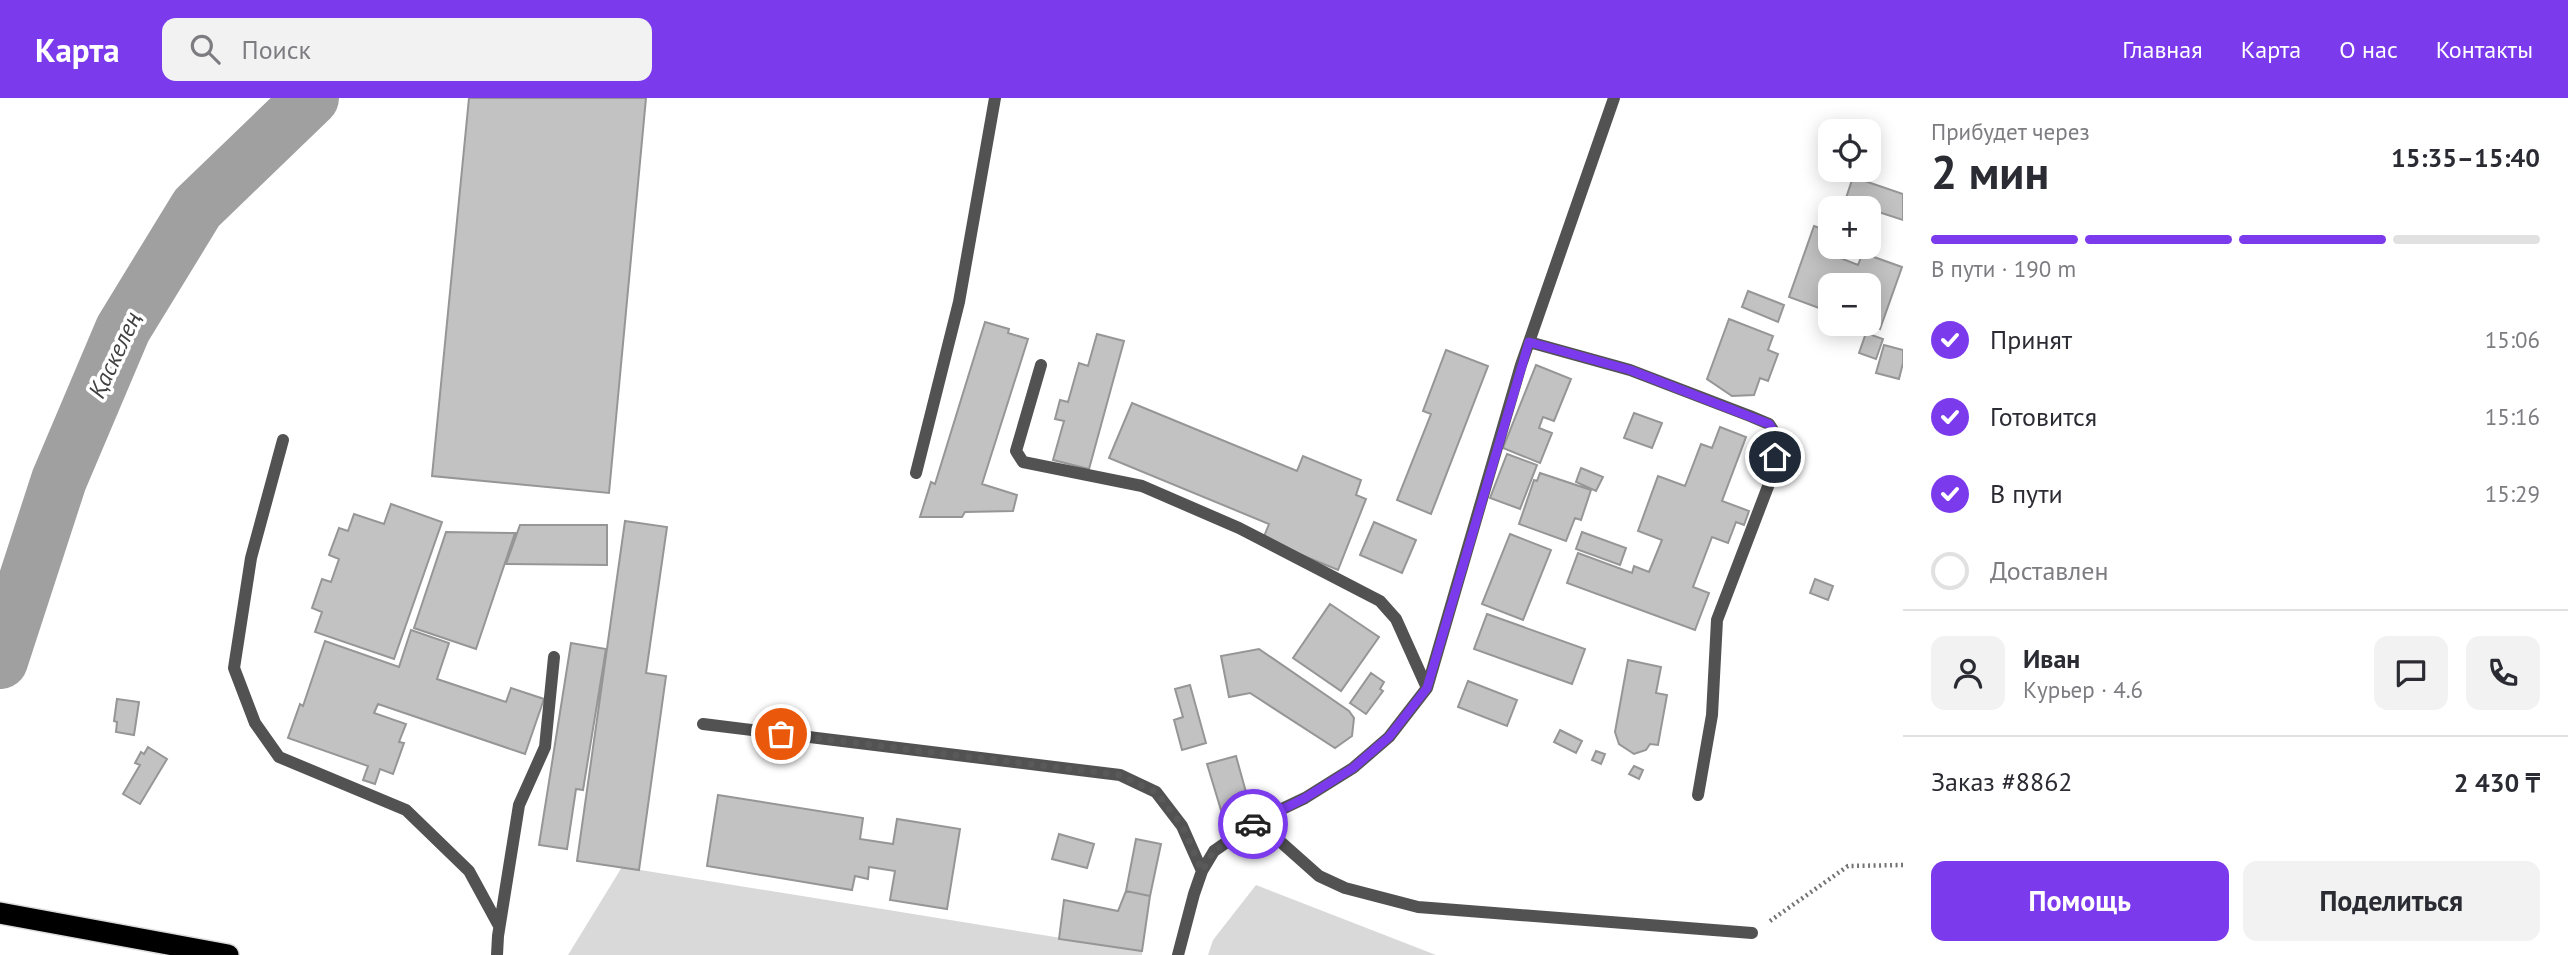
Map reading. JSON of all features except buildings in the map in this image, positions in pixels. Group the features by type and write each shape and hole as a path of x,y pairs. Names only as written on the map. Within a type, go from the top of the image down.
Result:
{"highway":[{"path":"0,913 228,955"}],"lane":[{"path":"916,473 959,302 995,98"},
{"path":"1178,955 1202,871 1214,851 1257,821 1305,798 1353,768 1389,737 1427,688 1529,342 1614,98"},
{"path":"1529,342 1630,370 1750,416 1769,424 1778,438 1772,476 1717,621 1712,715 1698,795"},
{"path":"1041,365 1017,451 1023,462 1142,486 1239,528 1380,601 1396,620 1427,688"},
{"path":"283,440 251,558 234,668 255,723 279,757 405,810 469,871 499,926"},
{"path":"497,955 499,926 519,805 545,747 554,657"},
{"path":"703,724 1120,775 1156,792 1182,825 1202,871"},
{"path":"1257,821 1320,876 1345,888 1418,907 1752,933"}],"path":[{"path":"1752,933 1848,866 1903,865"}],"shaded area":[{"path":"622,867 1142,951 1142,955 568,955"},
{"path":"1256,885 1436,955 1208,955 1213,940"}],"waterway":[{"name":"Қаскелең","path":"0,661 59,480 123,329 197,208 311,98"}],"way so far":[{"path":"781,734 1120,775 1156,792 1182,825 1202,871 1214,851 1253,824"}],"route":[{"path":"1253,824 1305,798 1353,768 1389,737 1427,688 1529,342 1630,370 1769,424 1778,438 1775,457"}]}
